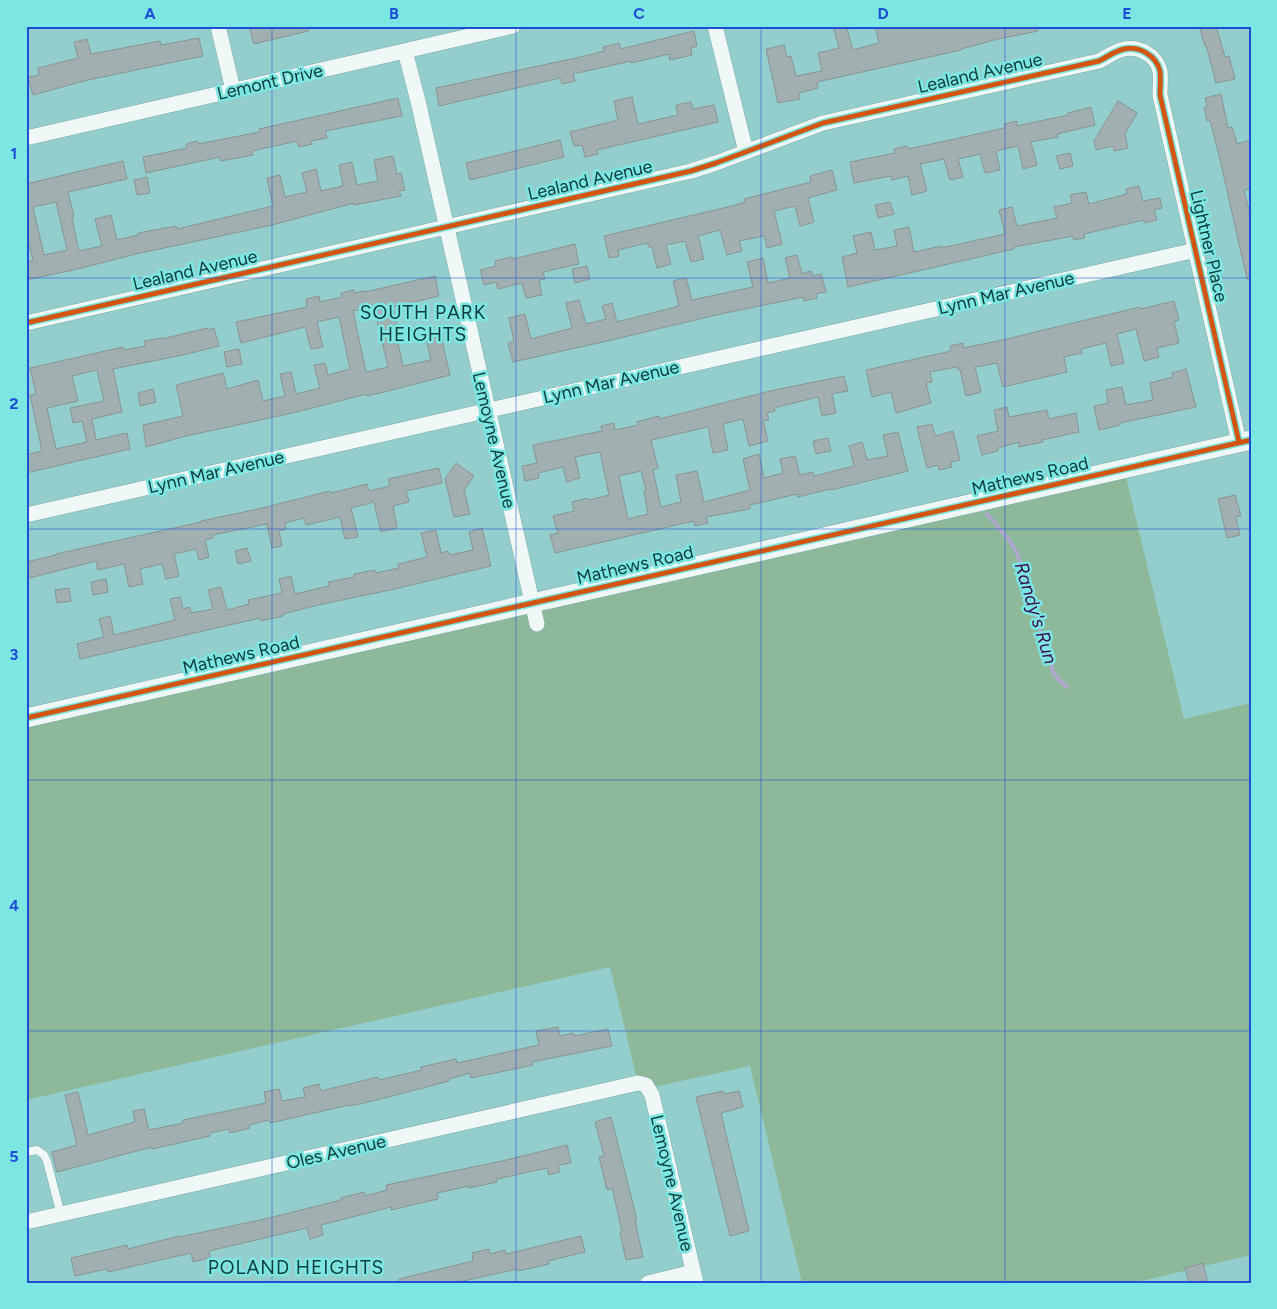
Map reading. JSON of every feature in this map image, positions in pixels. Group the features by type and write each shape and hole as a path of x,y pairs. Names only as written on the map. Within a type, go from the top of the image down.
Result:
{"street":[{"path":"218,26 233,90"},
{"name":"Lemont Drive","path":"26,138 513,26"},
{"path":"715,26 746,152"},
{"name":"Lealand Avenue","path":"26,323 691,171 823,123 1099,61 1122,50 1138,49 1152,56"},
{"name":"Lemoyne Avenue","path":"405,51 418,101 536,624"},
{"name":"Lightner Place","path":"1152,56 1158,65 1160,73 1160,95 1196,250 1245,441"},
{"name":"Lynn Mar Avenue","path":"26,515 1196,250"},
{"name":"Mathews Road","path":"26,718 1245,441"},
{"name":"Oles Avenue","path":"26,1222 628,1085 638,1083 646,1085"},
{"name":"Lemoyne Avenue","path":"646,1085 652,1095 695,1278"},
{"path":"648,1283 695,1278"}],"lane":[{"path":"26,1152 36,1150 44,1155 61,1215"}],"green space":[{"path":"1124,469 1184,719 1251,703 1251,1255 1133,1283 802,1283 750,1066 649,1088 638,1083 610,967 26,1100 26,842 29,841 26,830 26,718"}],"building":[{"path":"249,26 308,26 308,31 254,44"},
{"path":"846,26 853,50 879,43 875,26 1038,26 1038,31 817,82 818,88 799,93 800,99 778,103 766,49 784,45 787,57 791,56 796,76 822,71 818,53 839,48 834,29"},
{"path":"1199,26 1216,26 1225,57 1229,56 1235,79 1216,83"},
{"path":"694,31 697,46 691,48 692,55 670,60 669,54 631,63 631,61 573,74 575,81 562,84 560,78 439,106 436,88 585,56 604,51 603,47 619,43 621,49"},
{"path":"199,38 203,56 88,80 33,95 28,77 39,75 38,68 78,58 74,42 87,39 91,54 160,41 161,45"},
{"path":"1221,94 1228,128 1232,127 1237,144 1251,140 1251,188 1244,191 1251,217 1251,278 1247,279 1219,155 1210,120 1207,121 1204,108 1207,107 1205,98"},
{"path":"632,97 638,124 678,115 676,105 691,102 693,109 714,105 718,122 597,150 598,154 585,157 582,145 574,146 570,132 618,120 614,101"},
{"path":"398,98 402,116 325,131 327,138 311,141 312,144 299,147 297,141 252,151 253,155 221,161 220,157 146,173 143,157 187,148 186,144 197,141 198,144 260,132 259,129"},
{"path":"1118,101 1137,113 1125,134 1128,148 1114,151 1113,146 1096,150 1094,141"},
{"path":"1091,107 1095,125 1057,134 1058,137 1031,142 1037,165 1023,169 1018,146 996,151 1000,170 985,173 980,154 958,159 963,177 950,180 944,159 920,164 927,191 912,195 908,176 892,180 891,176 854,183 850,162 895,153 894,149 907,146 908,149 1005,128 1004,124 1017,121 1017,126 1068,115 1068,113"},
{"path":"560,140 564,157 470,180 466,163"},
{"path":"1070,153 1073,166 1060,169 1056,156"},
{"path":"393,156 397,174 401,173 405,190 399,191 401,196 354,205 354,203 272,225 26,280 26,262 33,260 26,234 26,184 123,161 127,179 68,192 79,251 102,246 95,219 111,215 117,240 138,235 138,233 176,226 177,229 273,206 267,178 280,175 285,197 307,192 302,173 316,169 321,191 343,186 339,165 352,162 357,185 378,181 374,160","holes":["56,202 67,250 44,255 33,207"]},
{"path":"832,170 837,190 808,198 814,222 800,226 795,206 774,211 782,244 767,248 764,236 739,241 742,251 727,255 720,230 698,236 704,259 691,262 685,241 666,245 671,264 657,268 652,247 649,247 647,243 618,250 619,256 609,258 604,236 736,205 745,202 744,199 811,182 810,176"},
{"path":"147,177 150,193 137,195 134,180"},
{"path":"1139,186 1143,201 1160,198 1162,208 1154,210 1157,220 1144,223 1144,220 1084,234 1085,238 1074,240 1073,236 1014,247 1014,249 848,287 842,257 857,253 853,236 871,232 875,250 897,246 894,230 909,227 914,252 941,246 941,248 1005,234 999,210 1012,207 1017,226 1057,218 1054,207 1072,203 1070,195 1086,192 1089,204 1127,194 1126,189"},
{"path":"890,202 894,214 878,218 875,205"},
{"path":"575,244 579,264 543,272 545,279 539,280 542,295 526,298 522,283 498,289 496,282 484,285 480,270 496,266 495,261 512,257 513,259"},
{"path":"797,255 802,274 811,271 813,276 821,274 826,292 816,294 817,298 804,301 803,297 716,315 513,362 508,343 514,341 509,318 525,314 531,339 572,328 566,303 579,300 586,324 606,319 602,306 612,303 617,322 679,306 673,281 686,278 692,300 753,287 747,262 763,258 768,283 790,278 785,258"},
{"path":"587,266 590,279 575,283 572,269"},
{"path":"435,276 439,296 393,307 398,329 395,330 403,366 431,360 426,339 441,336 450,375 146,447 143,425 183,416 176,385 223,373 227,389 258,380 263,401 285,396 280,374 291,372 296,394 320,388 314,365 325,363 328,375 350,369 339,317 317,322 323,347 311,349 305,327 241,343 236,322 307,307 306,299 319,296 320,302 342,297 341,293 354,290 354,293","holes":["374,307 388,367 366,372 353,311"]},
{"path":"1174,301 1179,320 1174,321 1179,343 1157,348 1159,357 1144,361 1136,329 1117,334 1124,363 1111,366 1106,343 1081,349 1082,353 1064,357 1067,372 1003,387 997,363 975,367 981,392 966,396 960,370 957,367 930,372 932,382 926,383 931,403 896,413 891,392 872,397 866,370 951,351 950,346 963,343 963,348 1140,307 1141,309"},
{"path":"214,328 219,346 113,369 122,412 92,419 96,440 127,433 130,449 26,473 26,455 42,451 30,395 36,394 30,368 123,347 124,350 145,346 144,341","holes":["97,370 104,401 70,408 73,423 82,421 87,442 56,449 47,408 78,401 72,376"]},
{"path":"239,349 242,364 227,367 224,352"},
{"path":"1186,369 1196,407 1120,423 1120,425 1099,430 1094,406 1108,403 1106,390 1122,387 1126,405 1153,400 1150,383 1173,377 1172,373"},
{"path":"844,376 848,391 832,394 836,413 822,416 818,397 774,408 775,411 767,413 769,420 763,421 768,441 749,446 743,419 723,424 728,450 713,453 708,427 651,440 658,468 653,470 661,507 681,502 676,475 697,471 704,502 750,490 743,459 759,454 764,478 783,473 780,459 795,456 800,475 813,472 814,476 854,466 849,446 862,442 867,460 888,456 883,435 898,432 908,471 831,490 798,497 797,494 750,505 750,509 706,517 708,523 695,526 694,521 555,553 550,535 558,533 553,516 574,511 572,502 609,495 600,452 575,457 580,478 567,482 563,467 538,473 539,478 525,481 522,466 537,463 533,445 602,431 601,426 614,423 615,430 638,425 637,422 659,416 659,419 770,391","holes":["641,471 646,490 644,491 648,514 628,519 619,476"]},
{"path":"153,389 156,402 140,406 138,393"},
{"path":"1007,407 1009,417 1047,410 1049,419 1076,413 1079,432 1019,447 1019,442 998,448 998,451 982,455 977,436 998,431 994,410"},
{"path":"932,424 935,436 953,431 960,460 951,462 952,467 939,470 938,465 927,468 917,427"},
{"path":"828,438 831,451 816,454 813,441"},
{"path":"456,463 474,476 464,490 470,514 454,517 445,479"},
{"path":"439,468 442,483 406,491 409,502 393,506 397,528 381,532 374,502 351,508 358,537 345,539 340,517 306,525 304,518 285,523 286,529 279,531 282,546 272,548 267,524 213,535 213,538 205,540 209,557 199,560 196,549 174,554 179,576 166,579 162,564 140,569 143,584 129,587 124,564 98,570 96,561 26,579 26,562 330,491 331,493 367,484 369,491 390,486 388,479"},
{"path":"1235,495 1241,516 1236,517 1240,535 1227,538 1218,499"},
{"path":"482,528 491,566 318,605 261,621 260,618 80,659 77,644 104,637 99,619 110,616 114,635 175,620 170,599 180,597 183,609 190,607 191,613 213,609 208,590 221,587 227,610 249,604 248,600 282,593 279,579 291,576 295,594 329,586 328,582 354,577 354,574 375,570 376,573 399,568 398,564 427,557 421,533 436,530 441,553 448,551 450,555 473,550 469,532"},
{"path":"247,548 251,561 238,564 235,551"},
{"path":"106,579 108,592 93,595 91,582"},
{"path":"69,588 71,601 57,603 55,590"},
{"path":"558,1027 560,1036 573,1033 574,1036 608,1029 612,1046 532,1062 533,1065 471,1078 470,1073 449,1079 449,1081 377,1100 270,1123 269,1120 249,1125 250,1128 230,1133 229,1129 210,1133 210,1136 152,1149 152,1147 57,1172 52,1152 77,1145 65,1095 78,1092 88,1135 135,1122 133,1111 144,1109 149,1130 183,1123 183,1120 266,1103 264,1092 279,1089 282,1101 305,1097 303,1088 319,1084 321,1091 378,1077 379,1080 422,1070 421,1067 456,1059 457,1063 539,1045 536,1031"},
{"path":"723,1091 724,1094 739,1091 743,1107 721,1113 749,1231 730,1236 696,1097"},
{"path":"611,1117 637,1220 635,1221 643,1257 626,1260 620,1232 622,1231 612,1188 607,1190 599,1157 604,1156 595,1122"},
{"path":"567,1145 571,1163 558,1165 560,1172 549,1175 547,1168 497,1179 497,1182 437,1193 438,1199 391,1210 391,1207 321,1225 323,1235 310,1239 307,1228 209,1251 210,1258 193,1262 191,1253 108,1272 107,1269 75,1276 71,1258 127,1245 128,1249 179,1236 265,1219 341,1200 341,1198 364,1192 365,1196 387,1190 386,1185 502,1161"},
{"path":"581,1236 585,1252 548,1261 549,1264 454,1283 399,1283 399,1279 473,1261 472,1253 489,1249 490,1254 505,1250 506,1254"},
{"path":"1203,1263 1208,1283 1189,1283 1185,1268"}],"waterway":[{"name":"Randy's Run","path":"987,514 1009,540 1018,555 1023,576 1034,600 1039,629 1049,650 1053,672 1067,687"}],"cycle path":[{"path":"26,323 691,171 823,123 1099,61 1121,50 1130,48 1141,50 1151,56 1160,71 1160,95 1239,442"},
{"path":"26,718 1251,440"}],"district":[{"name":"SOUTH PARK HEIGHTS","path":"423,323"},
{"name":"POLAND HEIGHTS","path":"296,1267"}]}
